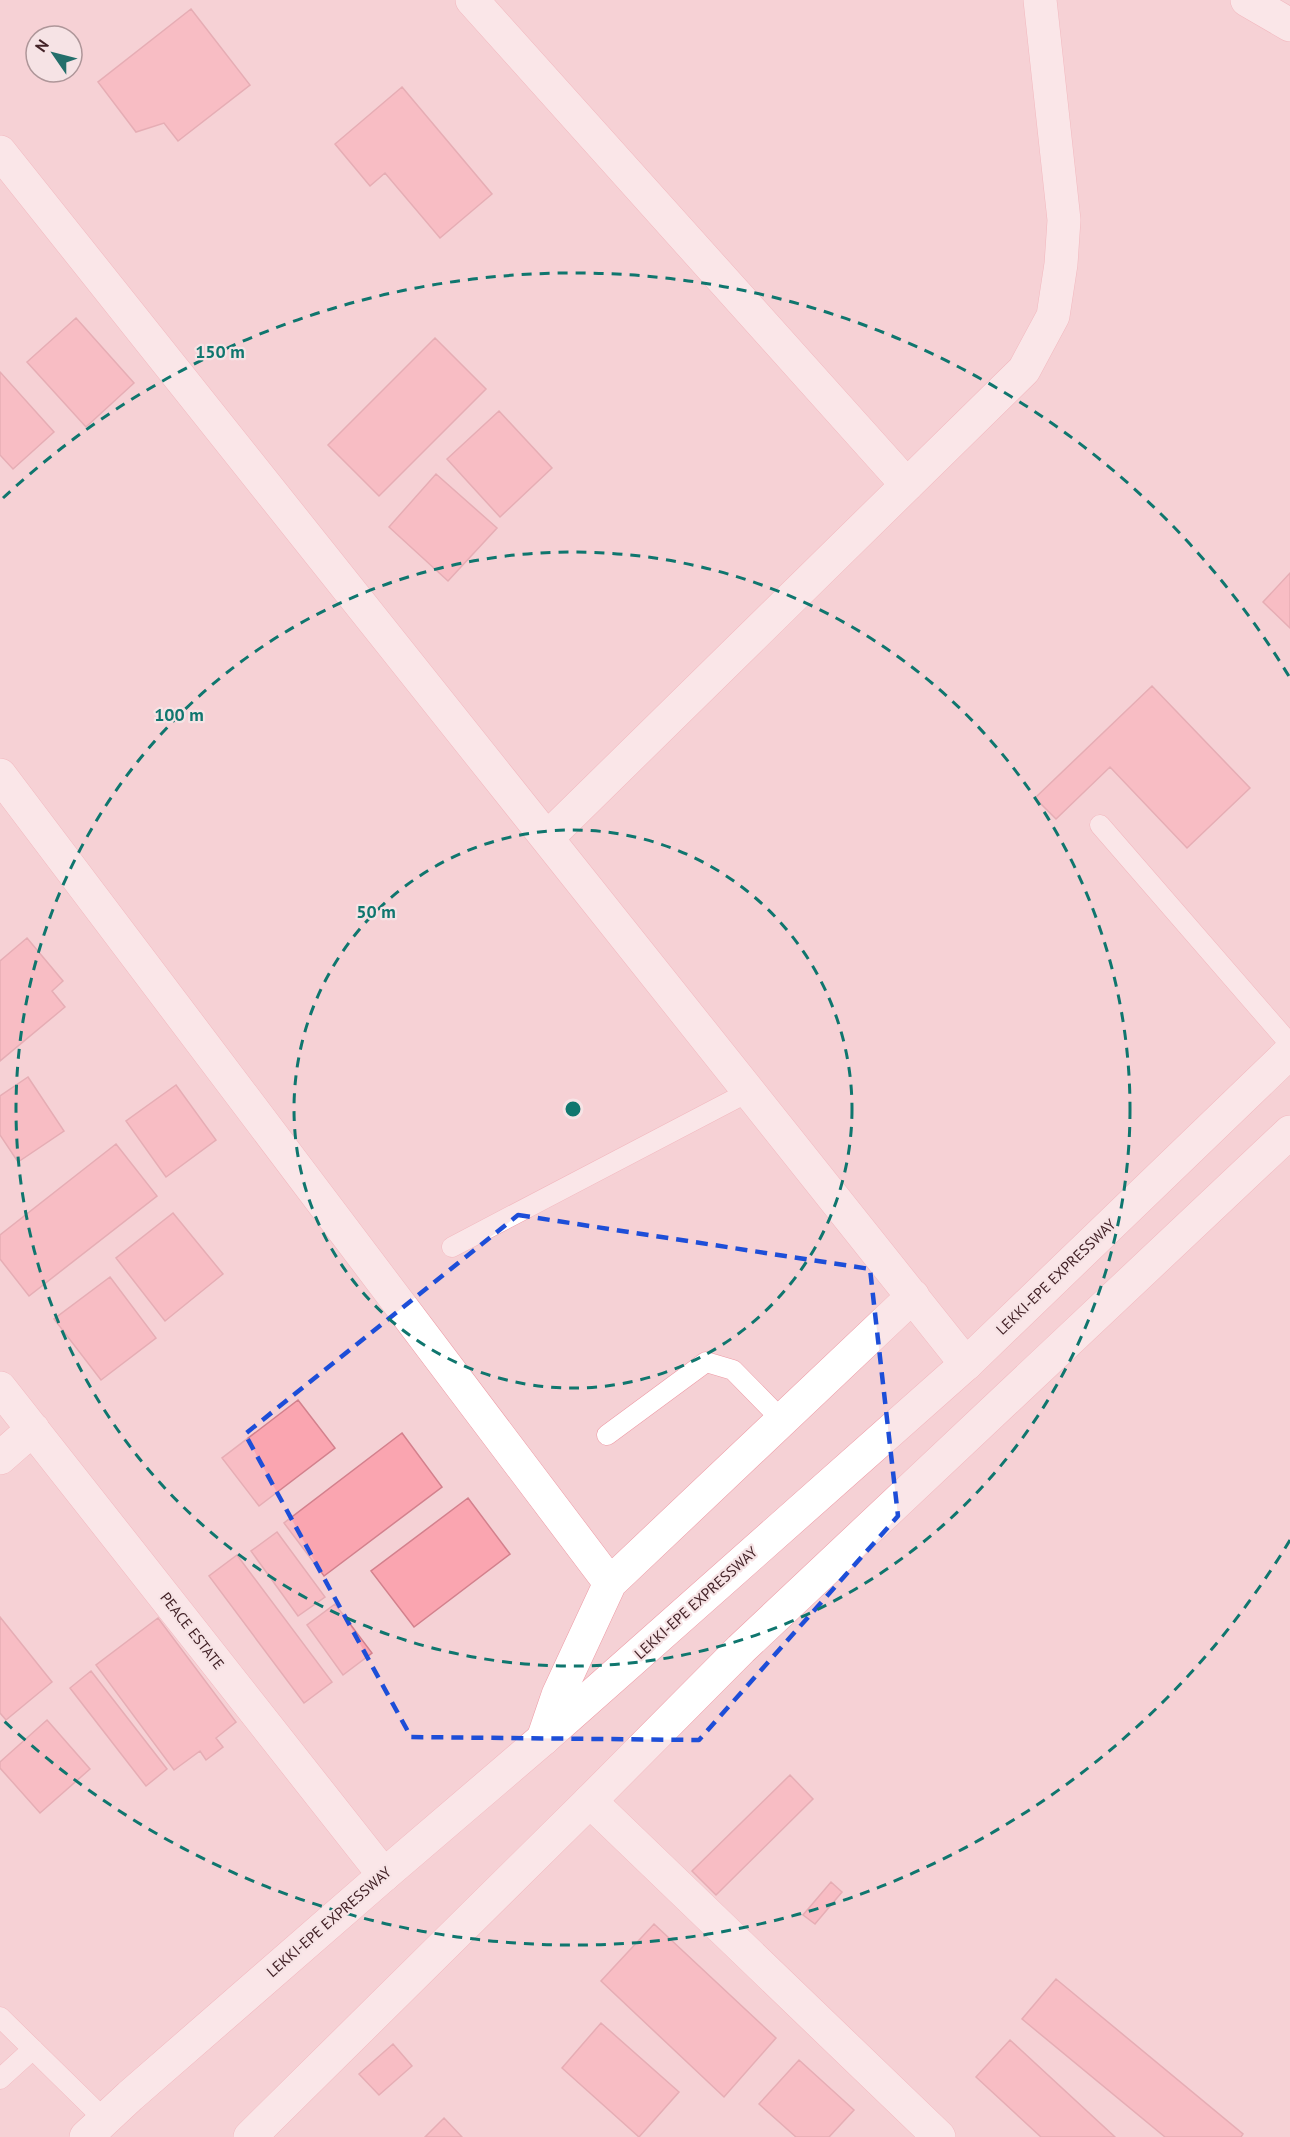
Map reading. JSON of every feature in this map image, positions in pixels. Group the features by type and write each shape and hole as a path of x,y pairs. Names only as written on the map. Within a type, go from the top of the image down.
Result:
{"main road":[{"path":"472,0 907,484"},
{"path":"547,838 1024,370 1053,316 1061,264 1064,220 1040,0"},
{"path":"1247,0 1290,25"},
{"path":"0,152 966,1364"},
{"path":"0,775 610,1582"},
{"name":"LEKKI-EPE EXPRESSWAY","path":"95,2128 543,1739 966,1364 1290,1052"},
{"path":"250,2137 741,1649 1290,1132"},
{"path":"543,1739 558,1695 610,1582 913,1296"},
{"name":"PEACE ESTATE","path":"0,1388 384,1875"},
{"path":"0,1458 33,1429"},
{"path":"590,1801 939,2137"}],"lane":[{"path":"1100,825 1290,1044"},
{"path":"452,1247 750,1091"},
{"path":"607,1435 706,1362 733,1370 782,1420"},
{"path":"0,2017 33,2049 95,2128"},
{"path":"0,2079 33,2049"}],"highlighted area":[{"path":"518,1215 870,1269 898,1516 699,1740 411,1737 245,1434"}],"building":[{"path":"191,9 250,85 178,141 164,123 136,132 98,82"},
{"path":"402,87 492,194 440,238 385,173 370,186 335,144"},
{"path":"76,318 134,383 86,427 27,362"},
{"path":"435,338 486,389 379,496 328,445"},
{"path":"0,372 54,432 13,469 0,455"},
{"path":"499,411 552,468 500,517 447,459"},
{"path":"436,474 497,528 448,581 389,527"},
{"path":"1290,573 1290,628 1263,602"},
{"path":"1152,686 1250,788 1187,848 1110,767 1056,819 1035,798"},
{"path":"27,938 63,981 52,991 65,1007 0,1061 0,961"},
{"path":"28,1077 64,1131 18,1162 0,1135 0,1096"},
{"path":"176,1085 216,1140 166,1177 126,1121"},
{"path":"116,1144 157,1196 29,1296 0,1259 0,1235"},
{"path":"173,1213 223,1274 165,1321 116,1258"},
{"path":"110,1277 156,1338 101,1380 54,1319"},
{"path":"298,1400 335,1448 259,1506 222,1458"},
{"path":"402,1433 442,1487 324,1576 284,1523"},
{"path":"468,1498 510,1554 414,1627 371,1571"},
{"path":"277,1532 325,1597 298,1616 251,1551"},
{"path":"237,1555 332,1682 304,1703 209,1576"},
{"path":"335,1604 372,1653 343,1675 307,1625"},
{"path":"0,1617 52,1682 6,1720 0,1713"},
{"path":"158,1618 236,1722 216,1738 223,1747 206,1760 200,1751 174,1770 96,1665"},
{"path":"91,1671 167,1769 146,1786 70,1688"},
{"path":"47,1720 90,1769 40,1813 0,1768 0,1762"},
{"path":"790,1775 813,1799 716,1895 692,1871"},
{"path":"831,1882 842,1892 815,1924 803,1915"},
{"path":"654,1924 776,2038 724,2097 601,1981"},
{"path":"1056,1979 1243,2134 1241,2137 1165,2137 1022,2019"},
{"path":"601,2023 679,2092 639,2137 562,2068"},
{"path":"1010,2040 1115,2137 1041,2137 976,2077"},
{"path":"393,2044 412,2066 379,2095 359,2074"},
{"path":"799,2060 854,2110 829,2137 796,2137 759,2104"},
{"path":"444,2118 462,2137 425,2137"}]}
